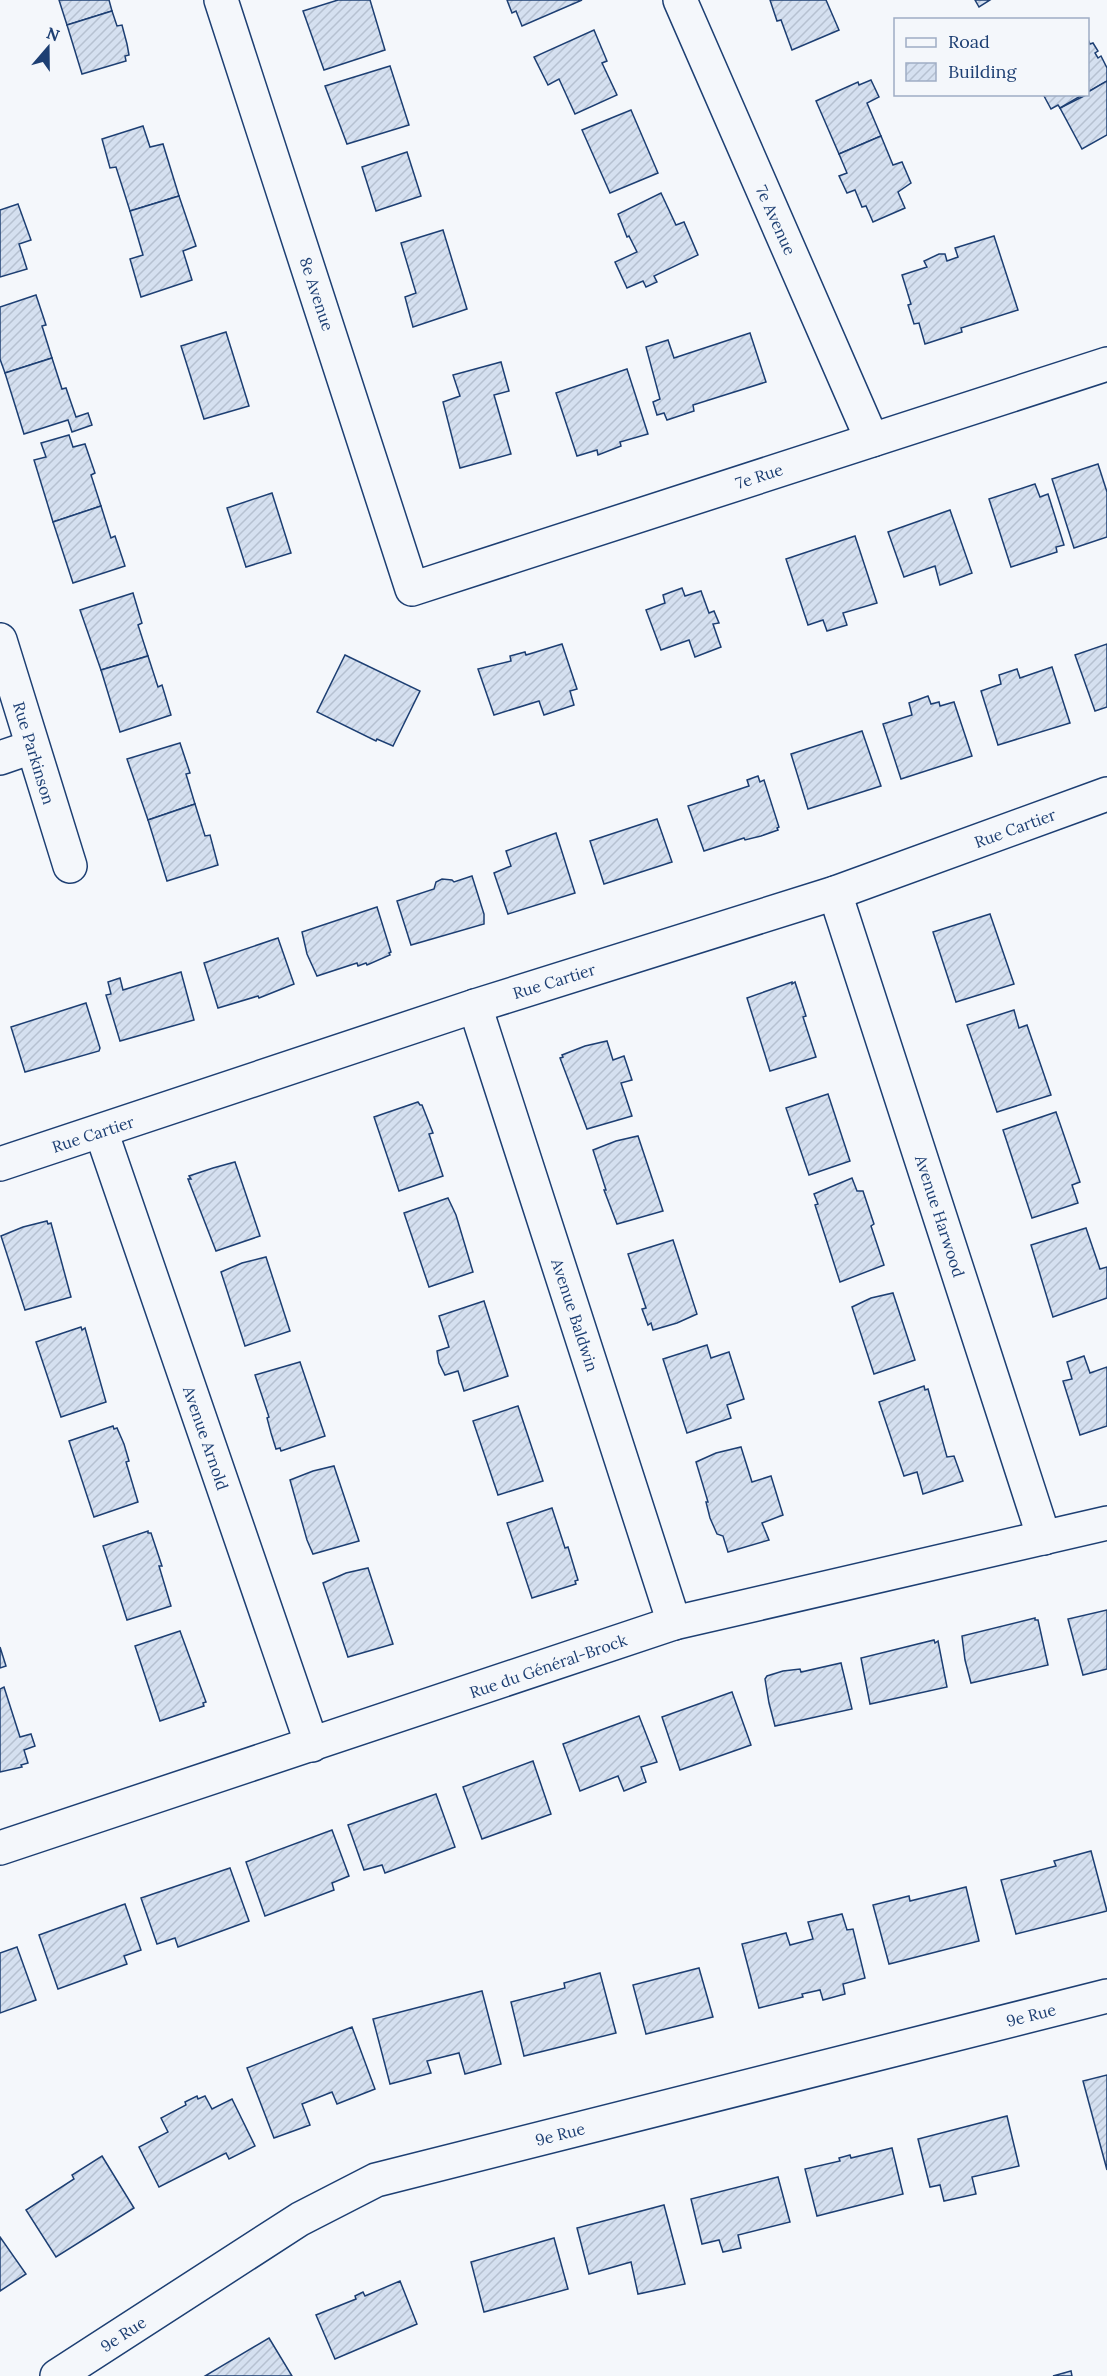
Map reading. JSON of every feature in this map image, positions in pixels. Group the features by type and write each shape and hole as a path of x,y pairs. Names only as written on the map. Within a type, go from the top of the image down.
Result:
{"street":[{"name":"8e Avenue","path":"221,0 412,589"},
{"name":"7e Avenue","path":"680,0 872,440"},
{"name":"7e Rue","path":"412,589 1107,364"},
{"name":"Rue Parkinson","path":"0,640 70,866"},
{"path":"0,758 32,747"},
{"name":"Rue Cartier","path":"0,1164 475,1006 835,893 1107,794"},
{"name":"Avenue Harwood","path":"835,893 1044,1538"},
{"name":"Avenue Baldwin","path":"475,1006 674,1623"},
{"name":"Avenue Arnold","path":"101,1131 312,1745"},
{"name":"Rue du Général-Brock","path":"0,1848 674,1623 1107,1523"},
{"name":"9e Rue","path":"57,2376 300,2219 376,2180 1107,1996"}],"building":[{"path":"59,0 109,0 112,11 67,25"},
{"path":"338,0 370,0 385,50 324,70 303,11"},
{"path":"507,0 582,0 522,26 516,11 512,13"},
{"path":"770,0 826,0 839,30 792,50 781,20 777,21"},
{"path":"975,0 990,0 979,7"},
{"path":"112,11 117,26 122,25 129,55 125,56 126,61 82,74 67,25"},
{"path":"594,30 607,61 602,63 617,95 575,114 559,79 548,85 534,57"},
{"path":"1089,42 1090,44 1093,43 1098,51 1095,53 1098,58 1101,56 1107,68 1107,81 1089,91"},
{"path":"390,66 409,125 347,144 325,86"},
{"path":"871,80 879,97 867,103 881,136 839,154 816,101 858,82 859,85"},
{"path":"1107,81 1107,135 1082,149 1060,108 1084,96 1089,96 1089,91"},
{"path":"1044,96 1081,96 1060,108 1058,105 1051,109"},
{"path":"631,110 658,173 610,193 582,130"},
{"path":"143,126 150,147 163,144 179,196 130,211 116,167 110,168 102,139"},
{"path":"881,136 893,165 902,162 911,183 898,192 905,208 873,222 866,206 862,207 855,190 847,193 839,176 847,173 839,154"},
{"path":"407,152 421,196 376,211 362,167"},
{"path":"661,193 676,225 684,222 698,255 654,276 657,282 646,287 643,281 627,288 615,262 637,252 629,236 627,237 618,214"},
{"path":"179,196 196,246 183,251 192,280 141,297 130,259 143,255 130,211"},
{"path":"18,204 31,240 19,244 27,269 0,277 0,210"},
{"path":"443,230 467,309 413,327 405,297 416,293 401,243"},
{"path":"994,236 1018,310 961,328 962,332 925,344 919,323 914,324 908,305 911,304 902,275 927,267 924,261 939,254 945,254 947,261 958,257 955,248"},
{"path":"36,295 46,325 42,326 52,358 5,373 0,359 0,307"},
{"path":"226,332 249,406 204,419 181,346"},
{"path":"750,333 766,382 693,405 694,411 667,420 664,413 657,415 653,402 660,399 646,347 668,340 674,358"},
{"path":"52,358 62,389 66,388 76,417 88,413 92,425 72,432 68,420 24,434 5,373"},
{"path":"501,362 509,391 494,395 511,454 460,468 443,402 460,396 453,375"},
{"path":"627,369 648,434 620,442 621,446 598,455 597,450 577,456 556,393"},
{"path":"69,435 73,447 85,444 95,473 91,475 101,506 53,522 34,460 46,457 41,443"},
{"path":"1098,464 1107,492 1107,537 1074,548 1052,479"},
{"path":"1035,484 1040,497 1048,494 1064,545 1056,547 1057,552 1011,567 989,499"},
{"path":"272,493 291,553 246,567 227,508"},
{"path":"101,506 111,538 115,536 125,566 73,583 53,522"},
{"path":"950,510 972,573 940,585 935,566 904,577 888,532"},
{"path":"855,536 877,603 843,613 847,625 827,631 823,620 808,625 786,559"},
{"path":"682,588 685,596 701,591 709,613 714,611 719,623 713,624 721,647 695,657 689,640 661,650 646,610 665,603 663,595"},
{"path":"133,593 142,623 138,625 148,656 101,670 80,610"},
{"path":"562,644 577,689 570,691 574,705 544,715 539,701 494,715 478,669 511,661 510,656 525,652 526,655"},
{"path":"1107,644 1107,707 1095,711 1075,655"},
{"path":"345,655 420,691 393,746 377,739 376,741 317,712"},
{"path":"148,656 158,687 162,685 171,715 120,732 101,670"},
{"path":"1052,667 1070,723 998,745 981,691 1001,684 999,675 1017,669 1020,678"},
{"path":"928,696 931,704 939,702 940,706 954,702 972,756 901,779 883,724 912,715 909,703"},
{"path":"862,731 881,786 808,809 791,754"},
{"path":"180,743 190,773 186,774 195,804 148,820 127,759"},
{"path":"758,776 760,782 764,780 778,830 704,851 688,806 749,786 747,780"},
{"path":"195,804 205,836 210,835 218,865 167,881 148,820"},
{"path":"657,819 672,862 604,884 590,841"},
{"path":"556,833 575,893 508,914 494,873 511,866 506,851"},
{"path":"472,876 484,914 484,924 411,945 397,901 434,889 436,882 442,879 454,882"},
{"path":"377,907 390,955 367,965 366,963 358,966 357,963 317,976 307,954 302,932"},
{"path":"990,914 1014,984 956,1002 933,932"},
{"path":"278,938 294,984 259,998 258,996 218,1008 204,963"},
{"path":"181,972 194,1020 120,1041 106,995 111,994 108,982 120,978 123,990"},
{"path":"792,982 792,984 795,982 806,1016 803,1017 816,1057 770,1071 747,998"},
{"path":"86,1003 99,1051 25,1072 11,1027"},
{"path":"1014,1010 1019,1028 1027,1025 1051,1095 997,1112 967,1025"},
{"path":"607,1041 613,1060 624,1056 632,1080 621,1083 632,1116 587,1129 560,1058 563,1057 562,1055 585,1046"},
{"path":"828,1094 850,1161 809,1175 786,1108"},
{"path":"418,1102 422,1105 433,1133 429,1134 443,1176 399,1191 374,1117"},
{"path":"1056,1112 1080,1182 1072,1185 1078,1203 1032,1218 1003,1130"},
{"path":"638,1136 663,1211 617,1224 604,1190 606,1190 593,1150"},
{"path":"235,1162 260,1236 216,1251 188,1179 191,1179 189,1176"},
{"path":"852,1178 857,1191 863,1191 874,1224 871,1226 884,1265 840,1282 815,1205 818,1204 814,1194"},
{"path":"448,1198 456,1215 473,1272 429,1287 404,1213"},
{"path":"47,1221 48,1224 51,1223 71,1297 25,1310 1,1236"},
{"path":"1086,1228 1100,1269 1107,1267 1107,1298 1053,1317 1031,1245"},
{"path":"673,1240 697,1314 653,1330 651,1323 648,1325 642,1309 646,1308 628,1254"},
{"path":"266,1257 290,1331 245,1346 221,1272 242,1263"},
{"path":"893,1293 915,1360 874,1374 852,1307 871,1298"},
{"path":"484,1301 508,1376 464,1391 458,1371 445,1375 439,1363 437,1351 449,1347 439,1316"},
{"path":"81,1327 82,1330 85,1328 106,1402 61,1417 36,1342"},
{"path":"707,1345 711,1358 729,1352 744,1399 727,1405 731,1418 687,1433 663,1359"},
{"path":"1084,1356 1090,1373 1107,1367 1107,1426 1080,1435 1063,1381 1072,1379 1067,1362"},
{"path":"300,1362 325,1436 281,1451 280,1448 276,1449 267,1418 269,1417 255,1375"},
{"path":"924,1386 925,1390 928,1389 947,1457 954,1456 963,1481 923,1494 917,1472 904,1476 879,1402"},
{"path":"518,1406 543,1481 498,1495 473,1421"},
{"path":"113,1426 114,1429 117,1428 124,1444 129,1461 126,1462 138,1502 94,1517 69,1441"},
{"path":"741,1447 752,1482 771,1476 783,1515 762,1523 769,1540 728,1552 723,1536 717,1534 710,1518 706,1502 708,1502 696,1462 716,1453"},
{"path":"334,1466 359,1541 313,1554 290,1480"},
{"path":"552,1508 565,1548 568,1547 578,1580 575,1581 576,1584 532,1598 507,1523"},
{"path":"148,1531 151,1533 162,1566 159,1566 171,1606 127,1620 103,1546"},
{"path":"368,1568 393,1644 348,1657 323,1583 346,1573"},
{"path":"1107,1610 1107,1669 1083,1675 1068,1619"},
{"path":"1035,1618 1038,1620 1048,1665 971,1683 962,1636"},
{"path":"180,1631 206,1702 203,1703 204,1706 160,1721 135,1646"},
{"path":"934,1640 935,1643 938,1641 947,1687 870,1704 861,1658"},
{"path":"0,1647 6,1666 0,1668"},
{"path":"841,1663 852,1709 775,1726 765,1679 767,1676 783,1671 800,1669 801,1672"},
{"path":"4,1687 20,1737 31,1734 35,1746 24,1750 28,1763 21,1765 22,1767 0,1772 0,1689"},
{"path":"732,1692 751,1745 680,1770 662,1717"},
{"path":"639,1716 657,1762 641,1767 646,1782 624,1791 618,1776 580,1791 563,1744"},
{"path":"533,1761 551,1814 482,1839 463,1787"},
{"path":"436,1794 455,1847 385,1873 382,1865 364,1870 348,1825"},
{"path":"332,1830 349,1876 332,1883 334,1890 265,1916 246,1862"},
{"path":"1091,1851 1107,1911 1016,1934 1001,1880 1056,1866 1054,1861"},
{"path":"230,1868 249,1921 178,1947 175,1938 157,1944 141,1898"},
{"path":"966,1887 979,1941 889,1964 873,1905 909,1896 910,1901"},
{"path":"125,1904 141,1950 124,1956 127,1964 58,1989 39,1935"},
{"path":"842,1914 847,1930 853,1929 865,1978 843,1984 845,1994 823,2000 820,1990 802,1994 803,1997 759,2008 742,1944 786,1933 790,1945 813,1939 808,1922"},
{"path":"17,1947 36,2000 0,2013 0,1953"},
{"path":"699,1968 713,2017 646,2034 633,1985"},
{"path":"600,1973 616,2033 524,2056 511,2002 565,1988 564,1983"},
{"path":"482,1991 501,2064 465,2074 459,2053 427,2061 431,2073 390,2084 373,2019"},
{"path":"352,2027 375,2089 337,2104 332,2092 302,2104 310,2125 274,2138 247,2068"},
{"path":"1107,2075 1107,2170 1083,2081"},
{"path":"197,2096 198,2099 205,2096 212,2109 232,2099 255,2146 229,2159 226,2153 159,2187 139,2147 168,2132 161,2118 186,2105 185,2102"},
{"path":"1007,2116 1019,2166 972,2177 976,2194 944,2201 940,2185 930,2187 918,2139"},
{"path":"892,2148 903,2194 817,2216 805,2169 840,2161 839,2158 850,2155 851,2158"},
{"path":"102,2156 134,2208 56,2257 26,2210 74,2179 72,2175"},
{"path":"778,2177 790,2222 738,2235 741,2248 723,2252 719,2240 702,2244 691,2199"},
{"path":"664,2205 685,2284 638,2294 631,2262 589,2274 577,2228"},
{"path":"0,2237 26,2274 0,2291"},
{"path":"554,2238 568,2289 484,2312 471,2262"},
{"path":"400,2281 417,2324 335,2359 316,2315 356,2299 355,2296 363,2292 365,2296"},
{"path":"269,2338 292,2376 205,2376"},
{"path":"1071,2371 1072,2376 1053,2376"}]}
